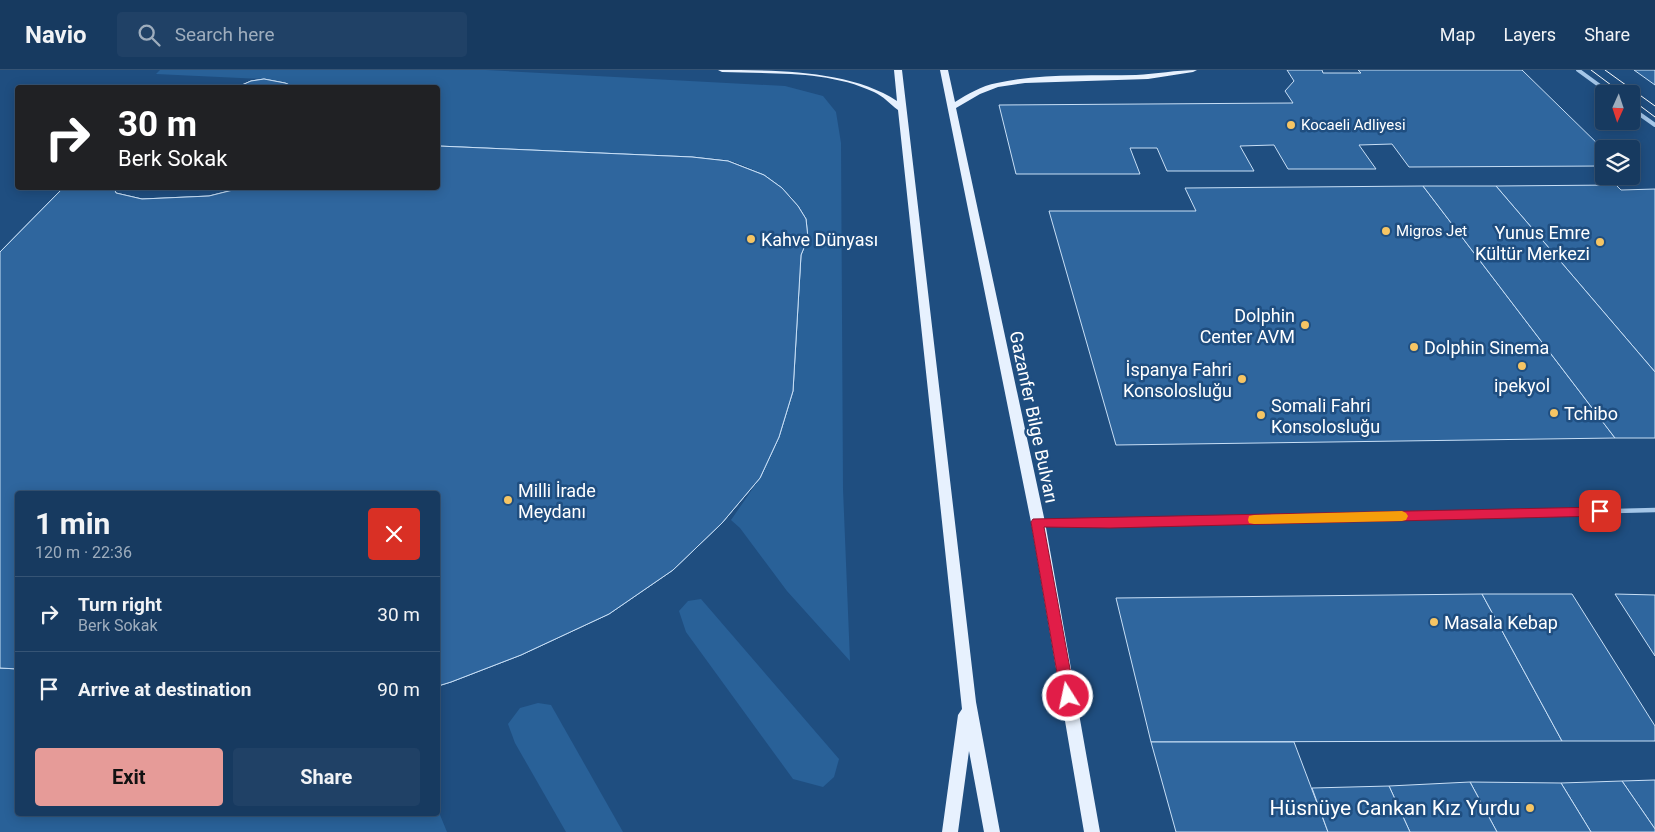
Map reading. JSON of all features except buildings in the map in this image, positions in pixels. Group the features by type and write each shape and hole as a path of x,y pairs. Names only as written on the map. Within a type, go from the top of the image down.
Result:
{"main road":[{"path":"722,70 800,73 852,80 876,89 902,108"},
{"path":"898,70 968,702 992,832"},
{"name":"Gazanfer Bilge Bulvarı","path":"944,70 1038,522 1092,832"},
{"path":"951,108 977,92 1025,81 1148,78 1193,70"},
{"path":"950,832 968,702"}],"street":[{"path":"1578,70 1599,85"},
{"path":"1640,114 1655,125"},
{"path":"1038,522 1110,523 1655,510"}],"shaded area":[{"path":"160,70 486,70 785,86 823,96 836,112 841,143 843,489 850,661 787,591 740,528 731,520 760,478 779,437 801,255 808,237 807,223 801,211 782,188 756,171 721,159 440,146 440,85 286,85 264,79 156,74"},
{"path":"701,599 839,759 834,777 823,787 793,779 686,632 679,611 688,601"},
{"path":"0,668 15,669 15,816 440,815 447,832 0,832"},
{"path":"538,703 551,705 623,832 566,832 515,743 508,724 520,708"}],"tram line":[{"path":"1591,70 1611,85"},
{"path":"1605,70 1655,106"},
{"path":"1640,106 1655,117"}],"slow traffic":[{"path":"1254,520 1402,516"}],"place":[{"name":"Kocaeli Adliyesi","path":"1291,125"},
{"name":"Migros Jet","path":"1386,231"},
{"name":"Kahve Dünyası","path":"751,239"},
{"name":"Yunus Emre Kültür Merkezi","path":"1600,242"},
{"name":"Dolphin Center AVM","path":"1305,325"},
{"name":"Dolphin Sinema","path":"1414,347"},
{"name":"ipekyol","path":"1522,366"},
{"name":"İspanya Fahri Konsolosluğu","path":"1242,379"},
{"name":"Tchibo","path":"1554,413"},
{"name":"Somali Fahri Konsolosluğu","path":"1261,415"},
{"name":"Milli İrade Meydanı","path":"508,500"},
{"name":"Masala Kebap","path":"1434,622"},
{"name":"Hüsnüye Cankan Kız Yurdu","path":"1530,808"}],"route":[{"path":"1068,696 1038,522 1110,523 1600,511"}]}
